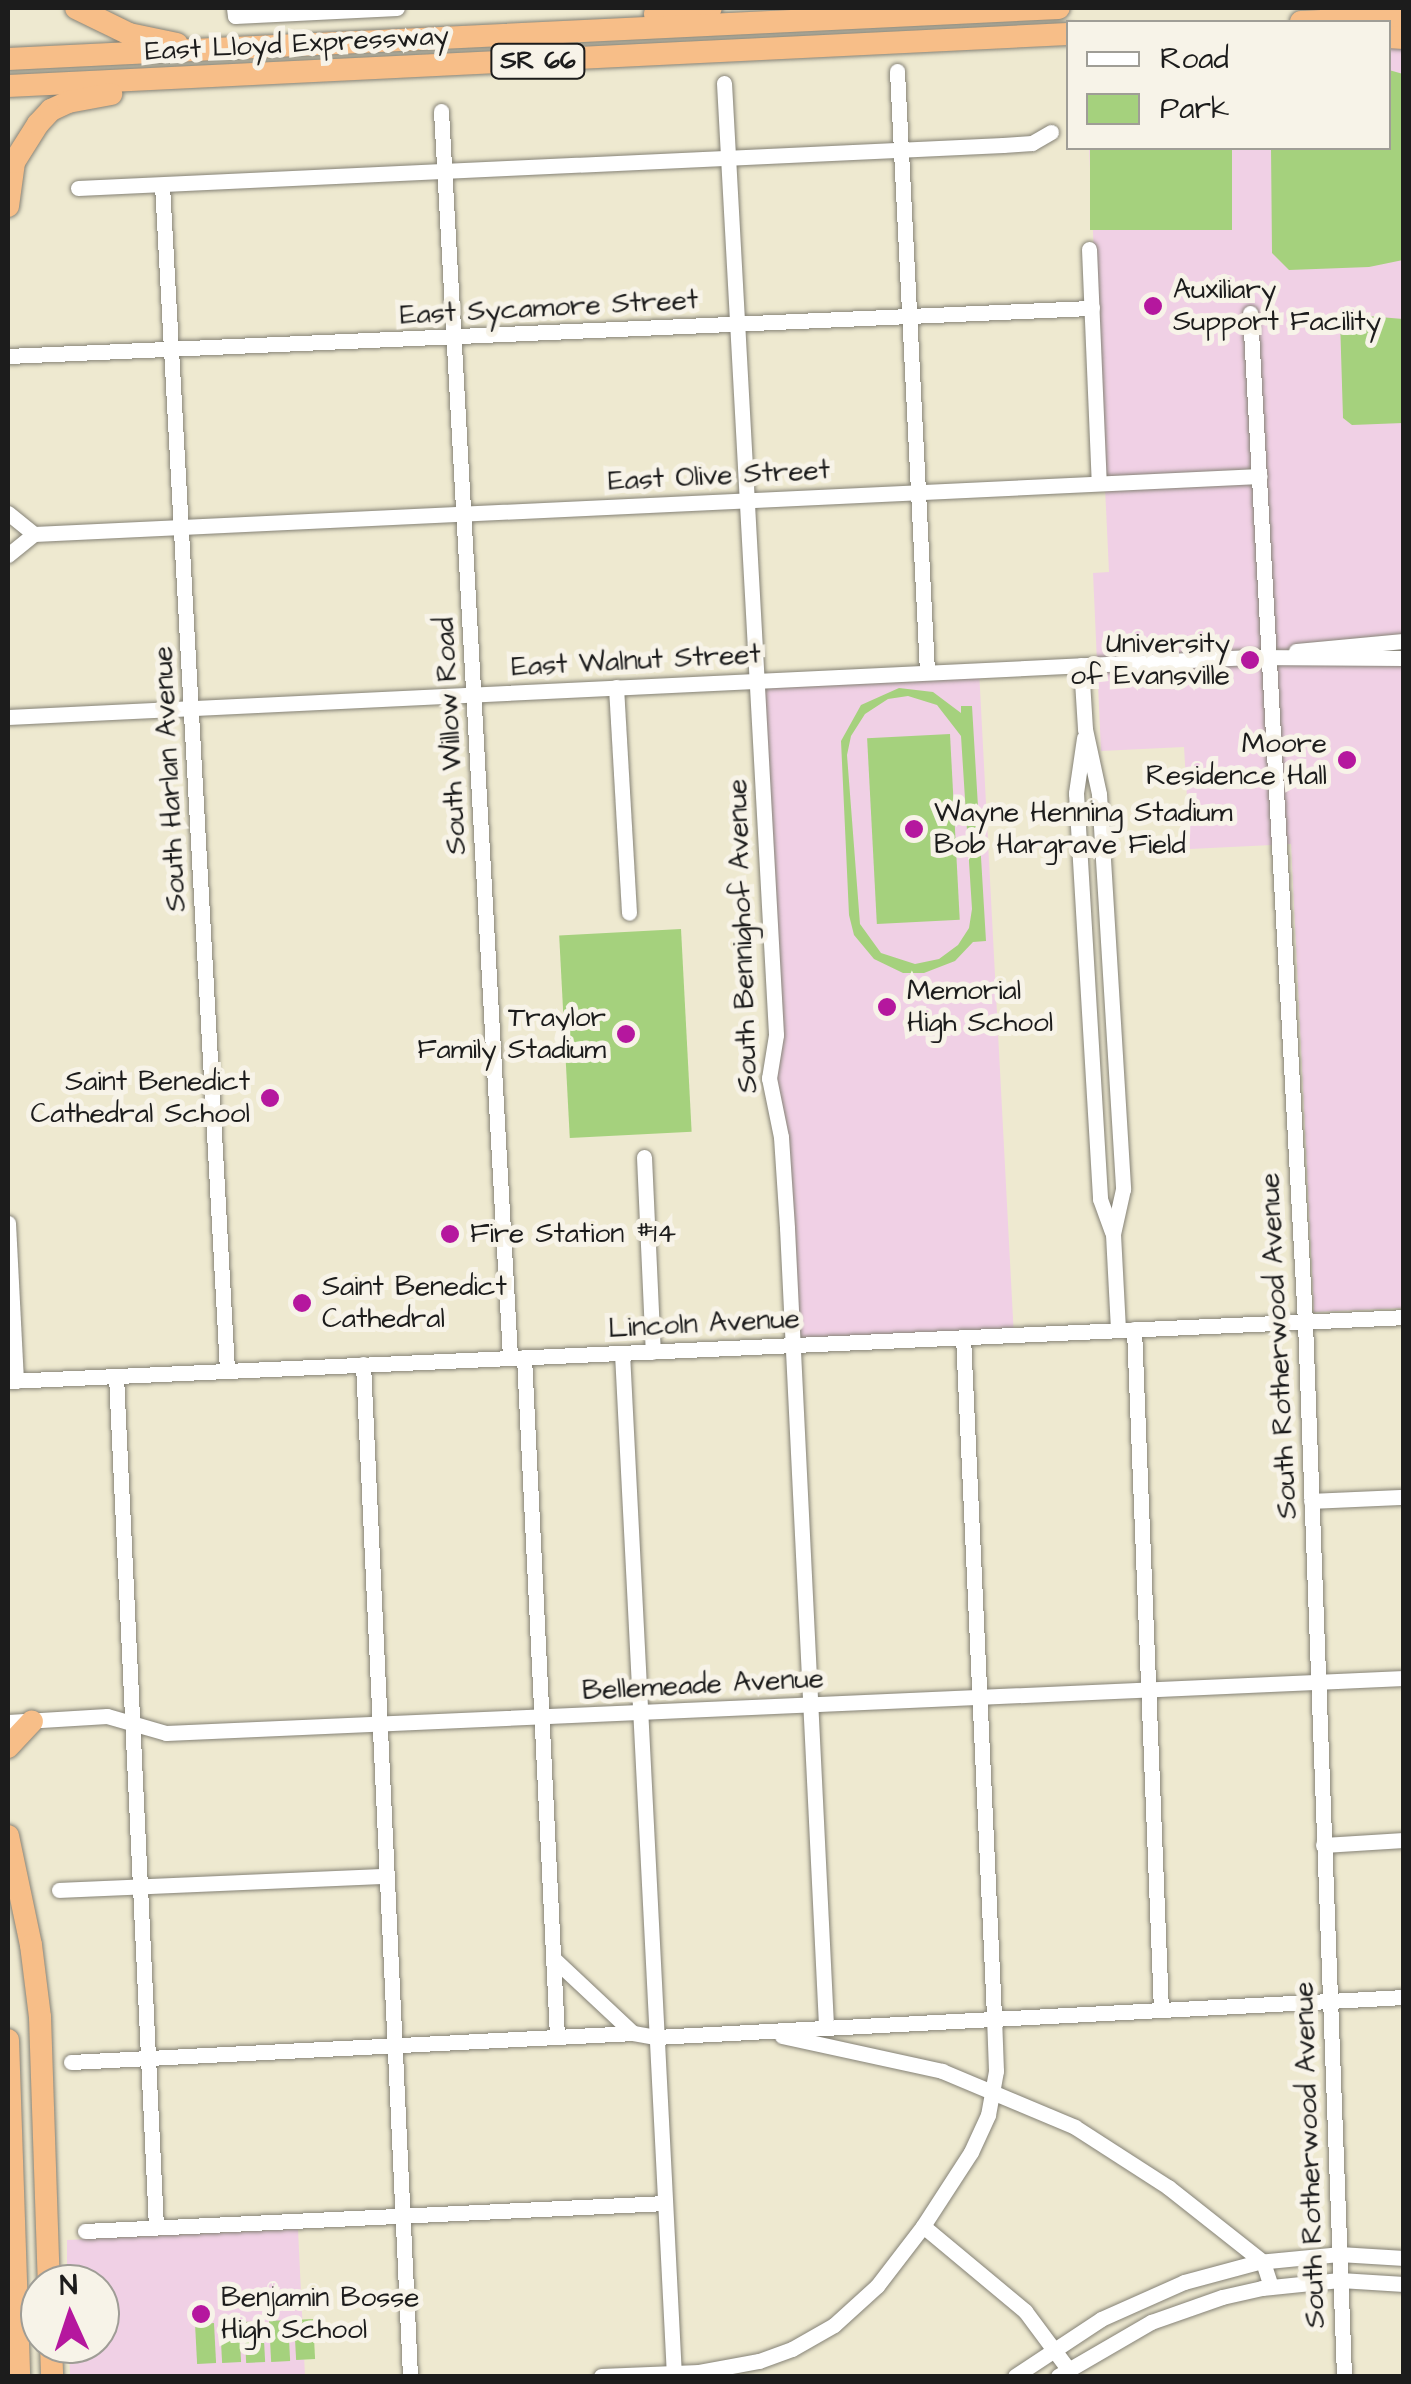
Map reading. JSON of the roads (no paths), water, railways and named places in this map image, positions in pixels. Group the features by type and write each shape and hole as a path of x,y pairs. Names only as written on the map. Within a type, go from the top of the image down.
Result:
{"highway":[{"name":"SR 66","path":"76,8 129,34 204,51"},
{"path":"589,31 654,14 712,8"},
{"name":"East Lloyd Expressway","path":"8,59 1058,8"},
{"path":"1342,20 1404,17"},
{"name":"East Lloyd Expressway","path":"8,86 1066,34"},
{"path":"8,206 14,162 26,138 51,110 158,81"},
{"path":"8,1748 32,1721"},
{"path":"8,1836 39,2006 48,2264"},
{"path":"8,2040 19,2376"},
{"path":"15,2252 19,2240 31,2234 43,2239 48,2250"}],"street":[{"path":"235,12 397,8"},
{"path":"897,71 927,672"},
{"name":"South Bennighof Avenue","path":"724,84 776,1035 769,1078 781,1137 826,2026"},
{"name":"South Willow Road","path":"442,112 474,694 542,1718 557,2037"},
{"path":"78,188 1032,143 1051,132"},
{"name":"South Harlan Avenue","path":"162,185 228,1371"},
{"path":"1089,250 1100,483"},
{"name":"East Sycamore Street","path":"8,356 1092,308"},
{"name":"South Rotherwood Avenue","path":"1250,314 1305,1322 1344,2376"},
{"name":"East Olive Street","path":"34,534 1260,476"},
{"path":"8,513 34,534 8,555"},
{"name":"East Walnut Street","path":"1268,656 1340,644 1404,641"},
{"name":"East Walnut Street","path":"8,716 1268,656 1404,658"},
{"path":"1081,665 1085,729 1099,794 1122,1170 1113,1234"},
{"path":"616,688 629,913"},
{"path":"1085,729 1076,793 1100,1199 1113,1234 1126,1329 1148,1690 1161,2008"},
{"path":"644,1158 653,1352"},
{"path":"8,1223 12,1381"},
{"name":"Lincoln Avenue","path":"12,1381 1404,1317"},
{"path":"601,2376 674,2375 759,2361 808,2342 860,2302 923,2226 972,2152 994,2091 994,2016 963,1336"},
{"path":"622,1353 674,2375"},
{"path":"363,1364 410,2376"},
{"path":"116,1376 156,2226"},
{"path":"1311,1501 1404,1498"},
{"name":"Bellemeade Avenue","path":"8,1722 106,1716 166,1733 1404,1678"},
{"path":"1323,1845 1404,1840"},
{"path":"59,1890 386,1876"},
{"path":"554,1960 634,2033"},
{"path":"71,2062 634,2033 656,2038 994,2016 1404,1998"},
{"path":"763,2032 876,2054 994,2091 1109,2147 1168,2186 1263,2262 1271,2287"},
{"path":"85,2231 665,2203"},
{"path":"923,2226 1025,2311 1054,2347 1063,2372 1169,2314 1271,2287 1340,2280 1404,2284"},
{"path":"1015,2376 1054,2347 1160,2290 1263,2262 1339,2254 1404,2258"}],"place":[{"name":"Auxiliary Support Facility","path":"1153,306"},
{"name":"University of Evansville","path":"1250,660"},
{"name":"Moore Residence Hall","path":"1347,760"},
{"name":"Wayne Henning Stadium Bob Hargrave Field","path":"914,829"},
{"name":"Memorial High School","path":"887,1007"},
{"name":"Traylor Family Stadium","path":"626,1034"},
{"name":"Saint Benedict Cathedral School","path":"270,1098"},
{"name":"Fire Station #14","path":"450,1234"},
{"name":"Saint Benedict Cathedral","path":"302,1303"},
{"name":"Benjamin Bosse High School","path":"201,2314"}]}
